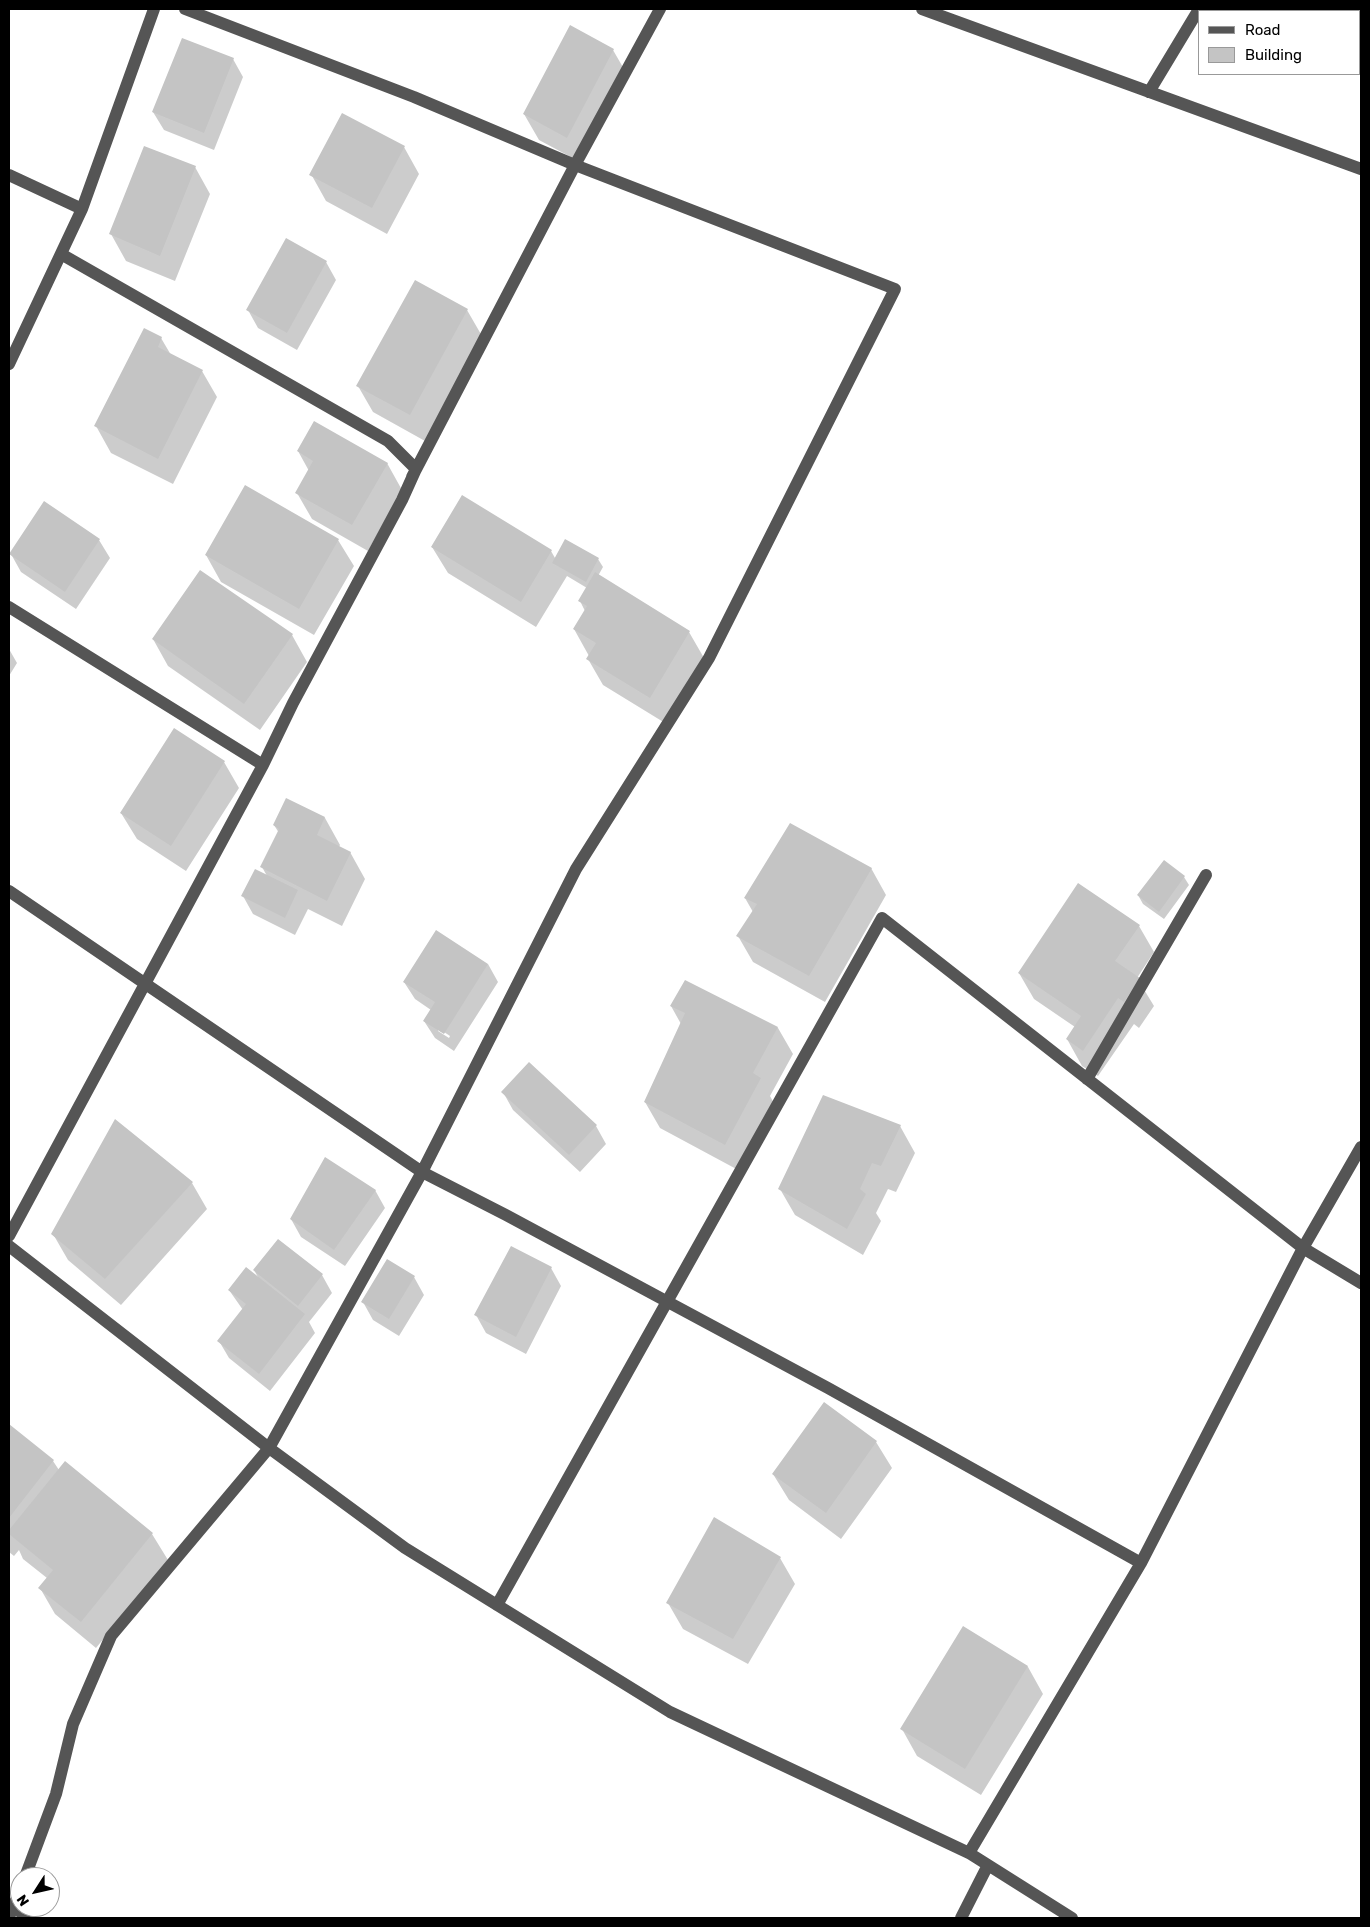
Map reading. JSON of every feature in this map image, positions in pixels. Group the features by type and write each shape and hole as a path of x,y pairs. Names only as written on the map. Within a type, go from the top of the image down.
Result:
{"street":[{"path":"9,364 82,209 154,9"},
{"path":"29,1867 56,1794 73,1724 111,1636 269,1448 422,1172 576,869 709,658 895,289 575,165 414,97 185,9"},
{"path":"412,477 575,165 660,9"},
{"path":"922,9 1361,169"},
{"path":"1149,92 1198,11"},
{"path":"9,175 82,209"},
{"path":"9,1236 263,765 292,703 402,500 416,469 388,441 61,254"},
{"path":"9,607 263,765"},
{"path":"1087,1079 1206,875"},
{"path":"9,891 422,1172 828,1388 1141,1563"},
{"path":"497,1605 669,1302 882,918 1303,1248 1361,1283"},
{"path":"969,1853 1141,1563 1303,1248 1361,1148"},
{"path":"9,1246 269,1448 405,1548 670,1712 969,1853 1072,1918"},
{"path":"961,1918 988,1865"}],"building":[{"path":"570,25 614,49 567,138 523,114"},
{"path":"182,38 234,58 204,133 152,112"},
{"path":"342,113 405,146 372,208 309,175"},
{"path":"144,146 196,166 160,256 109,234"},
{"path":"286,238 327,261 287,333 246,310"},
{"path":"415,280 468,309 410,415 356,386"},
{"path":"144,328 162,337 158,347 203,370 158,459 94,426"},
{"path":"314,421 388,463 352,525 295,493 313,461 297,451"},
{"path":"245,485 339,539 299,609 205,555"},
{"path":"462,495 552,550 521,602 431,547"},
{"path":"44,501 100,539 65,592 9,554"},
{"path":"565,539 599,558 586,582 552,563"},
{"path":"200,570 293,634 244,704 152,639"},
{"path":"595,572 690,631 650,698 586,659 596,643 573,629 587,606 578,601"},
{"path":"174,728 225,761 171,846 120,813"},
{"path":"286,798 325,817 317,835 351,852 327,901 260,867 279,829 273,825"},
{"path":"790,823 872,868 809,976 736,936 757,904 744,898"},
{"path":"1164,860 1185,876 1159,912 1137,895"},
{"path":"255,869 298,890 285,918 241,896"},
{"path":"1078,883 1140,925 1115,961 1140,978 1124,1002 1118,998 1083,1051 1066,1039 1081,1016 1018,973"},
{"path":"436,930 488,964 444,1034 423,1021 435,1002 403,982"},
{"path":"685,980 778,1027 753,1073 761,1078 725,1145 644,1102 685,1013 670,1006"},
{"path":"529,1062 597,1125 569,1155 501,1092"},
{"path":"823,1095 901,1125 881,1166 872,1163 860,1189 866,1194 847,1229 778,1189"},
{"path":"115,1119 193,1182 105,1279 51,1234"},
{"path":"325,1157 376,1190 334,1250 290,1219"},
{"path":"278,1239 323,1274 298,1306 253,1270"},
{"path":"511,1246 552,1267 516,1337 474,1315"},
{"path":"387,1259 415,1276 389,1319 361,1302"},
{"path":"246,1267 305,1314 259,1374 217,1341 246,1304 228,1290"},
{"path":"824,1402 877,1441 826,1513 772,1474"},
{"path":"9,1424 54,1460 9,1518"},
{"path":"65,1461 153,1533 81,1622 38,1588 53,1570 9,1534 9,1530"},
{"path":"714,1517 781,1557 733,1639 666,1603"},
{"path":"963,1626 1028,1666 965,1769 900,1729"}]}
